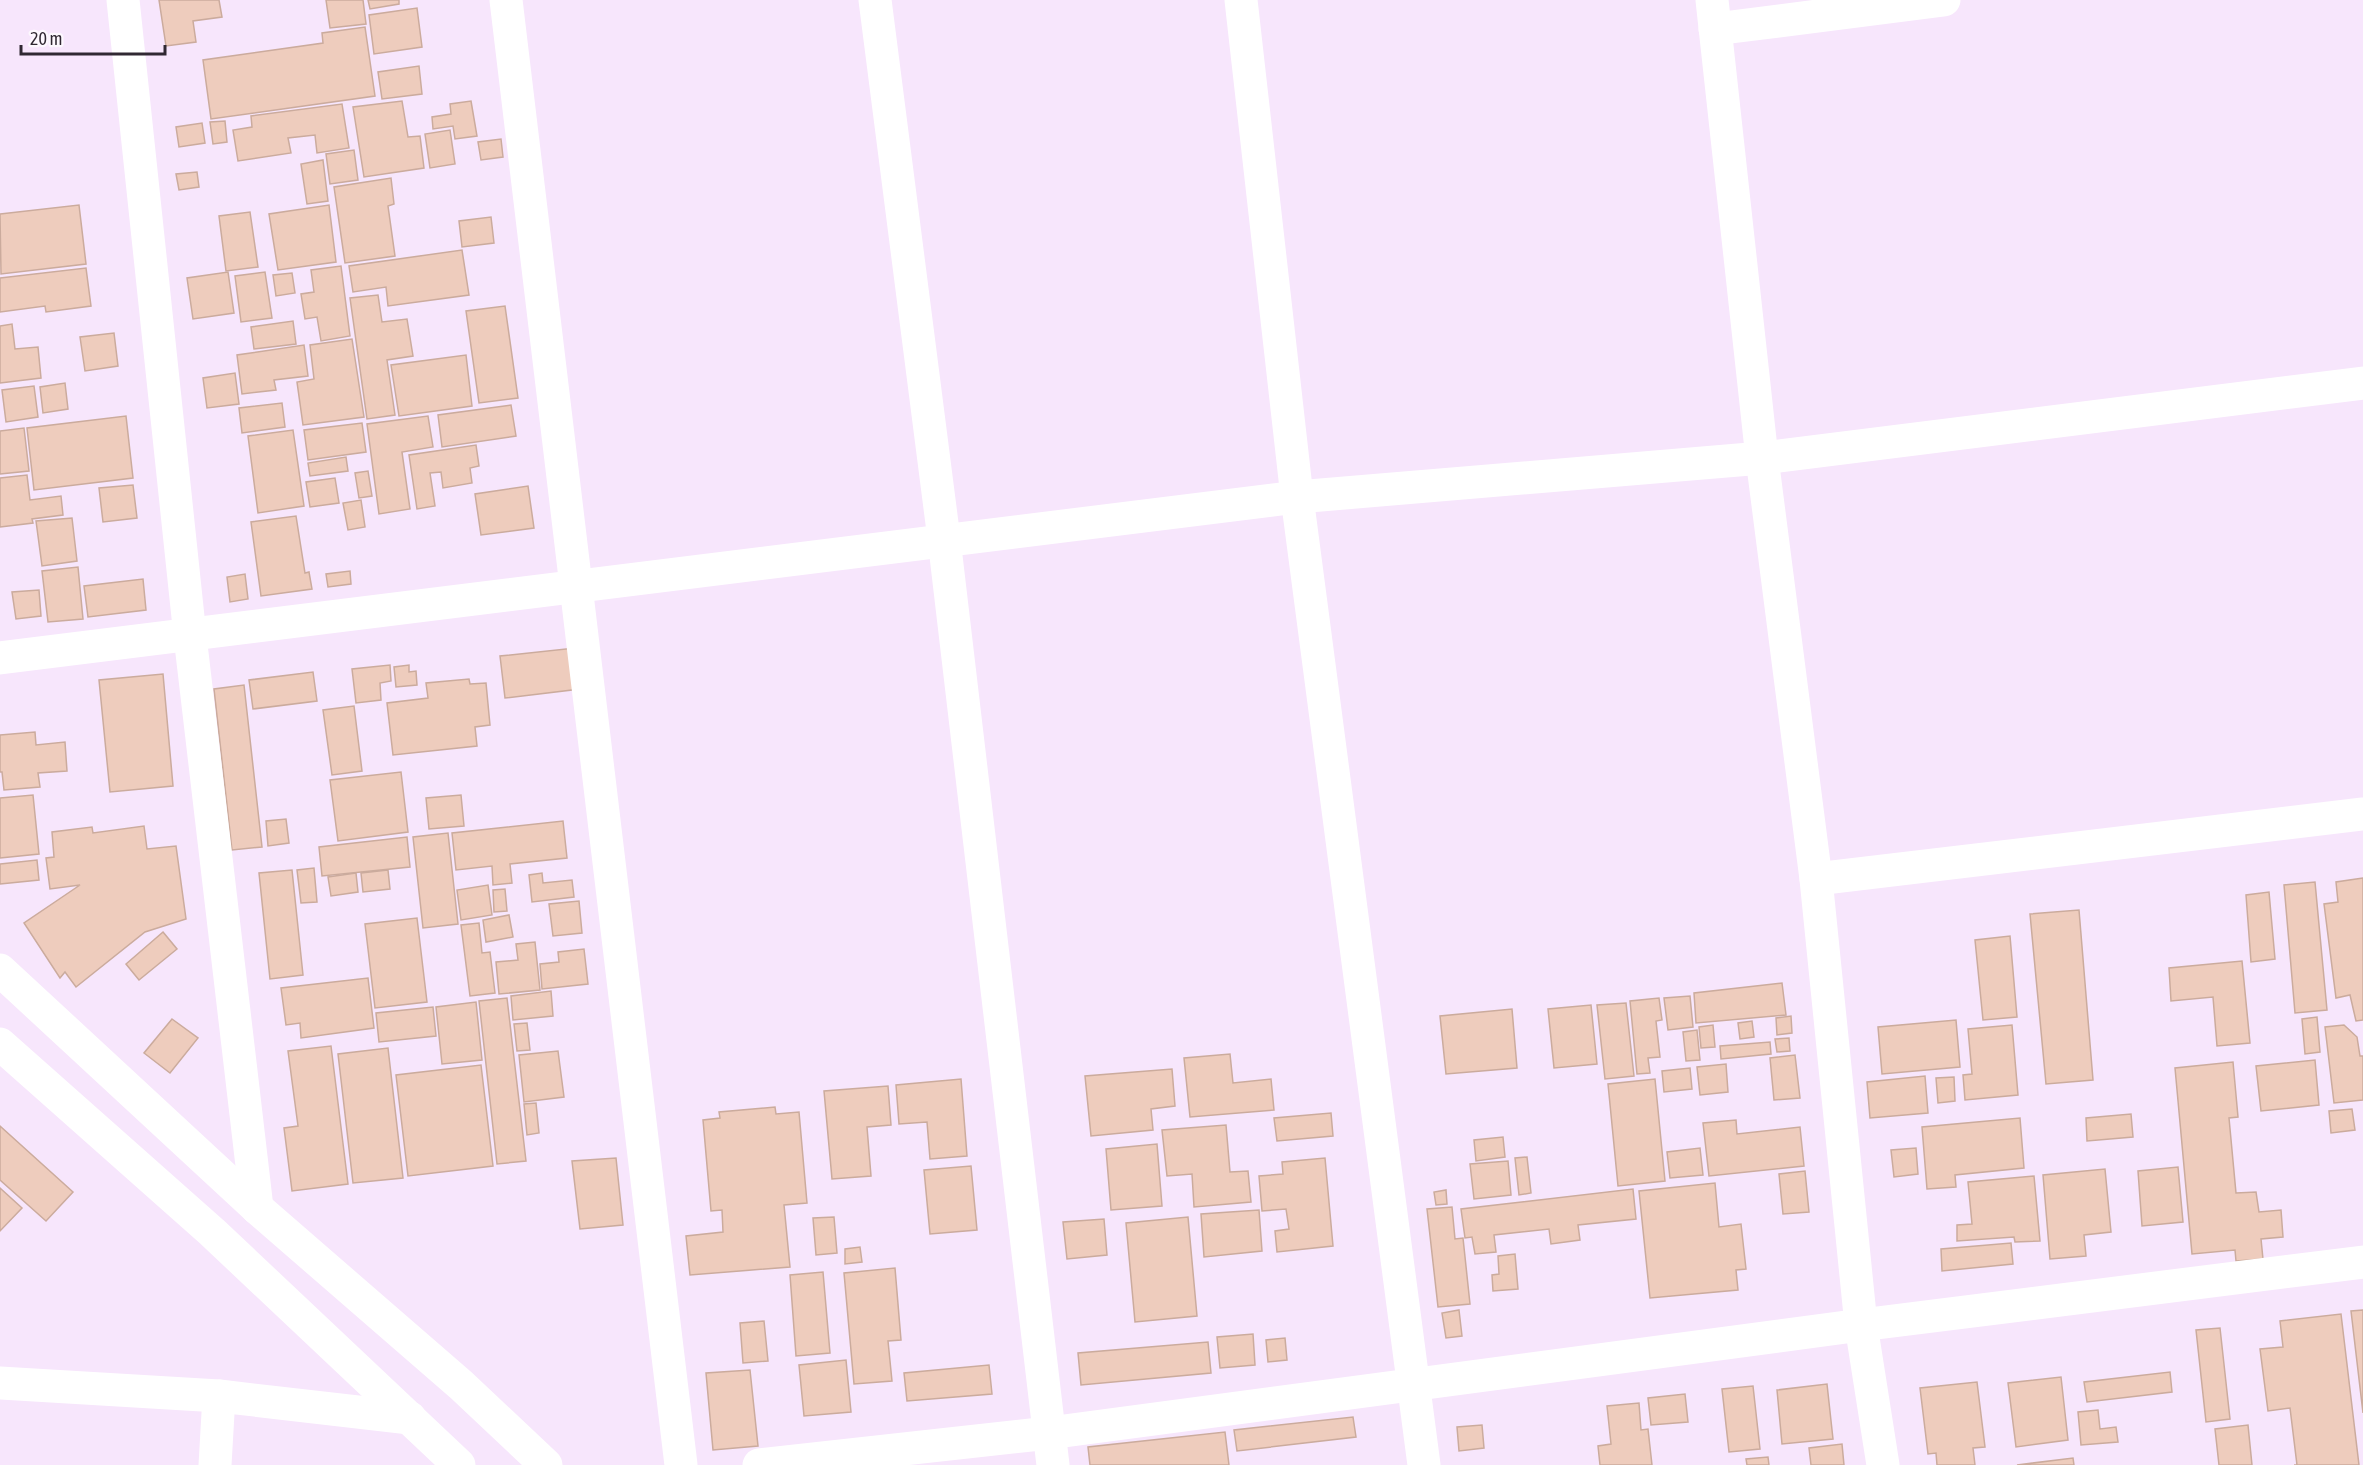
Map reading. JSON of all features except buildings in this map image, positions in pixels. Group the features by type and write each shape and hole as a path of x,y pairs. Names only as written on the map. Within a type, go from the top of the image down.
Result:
{"street":[{"path":"123,0 190,636 257,1208"},
{"path":"506,0 681,1465"},
{"path":"875,0 944,539 1053,1465"},
{"path":"1241,0 1297,497 1424,1465"},
{"path":"1883,1465 1861,1325 1816,879 1762,458 1713,14 1944,0"},
{"path":"0,658 190,636 944,539 1297,497 1762,458 2363,383"},
{"path":"1816,879 2363,814"},
{"path":"0,970 257,1208 460,1385 546,1465"},
{"path":"0,1044 212,1232 459,1465"},
{"path":"759,1465 1049,1433 1861,1325 2363,1262"},
{"path":"0,1383 219,1396 410,1418"},
{"path":"215,1465 219,1396"}]}
